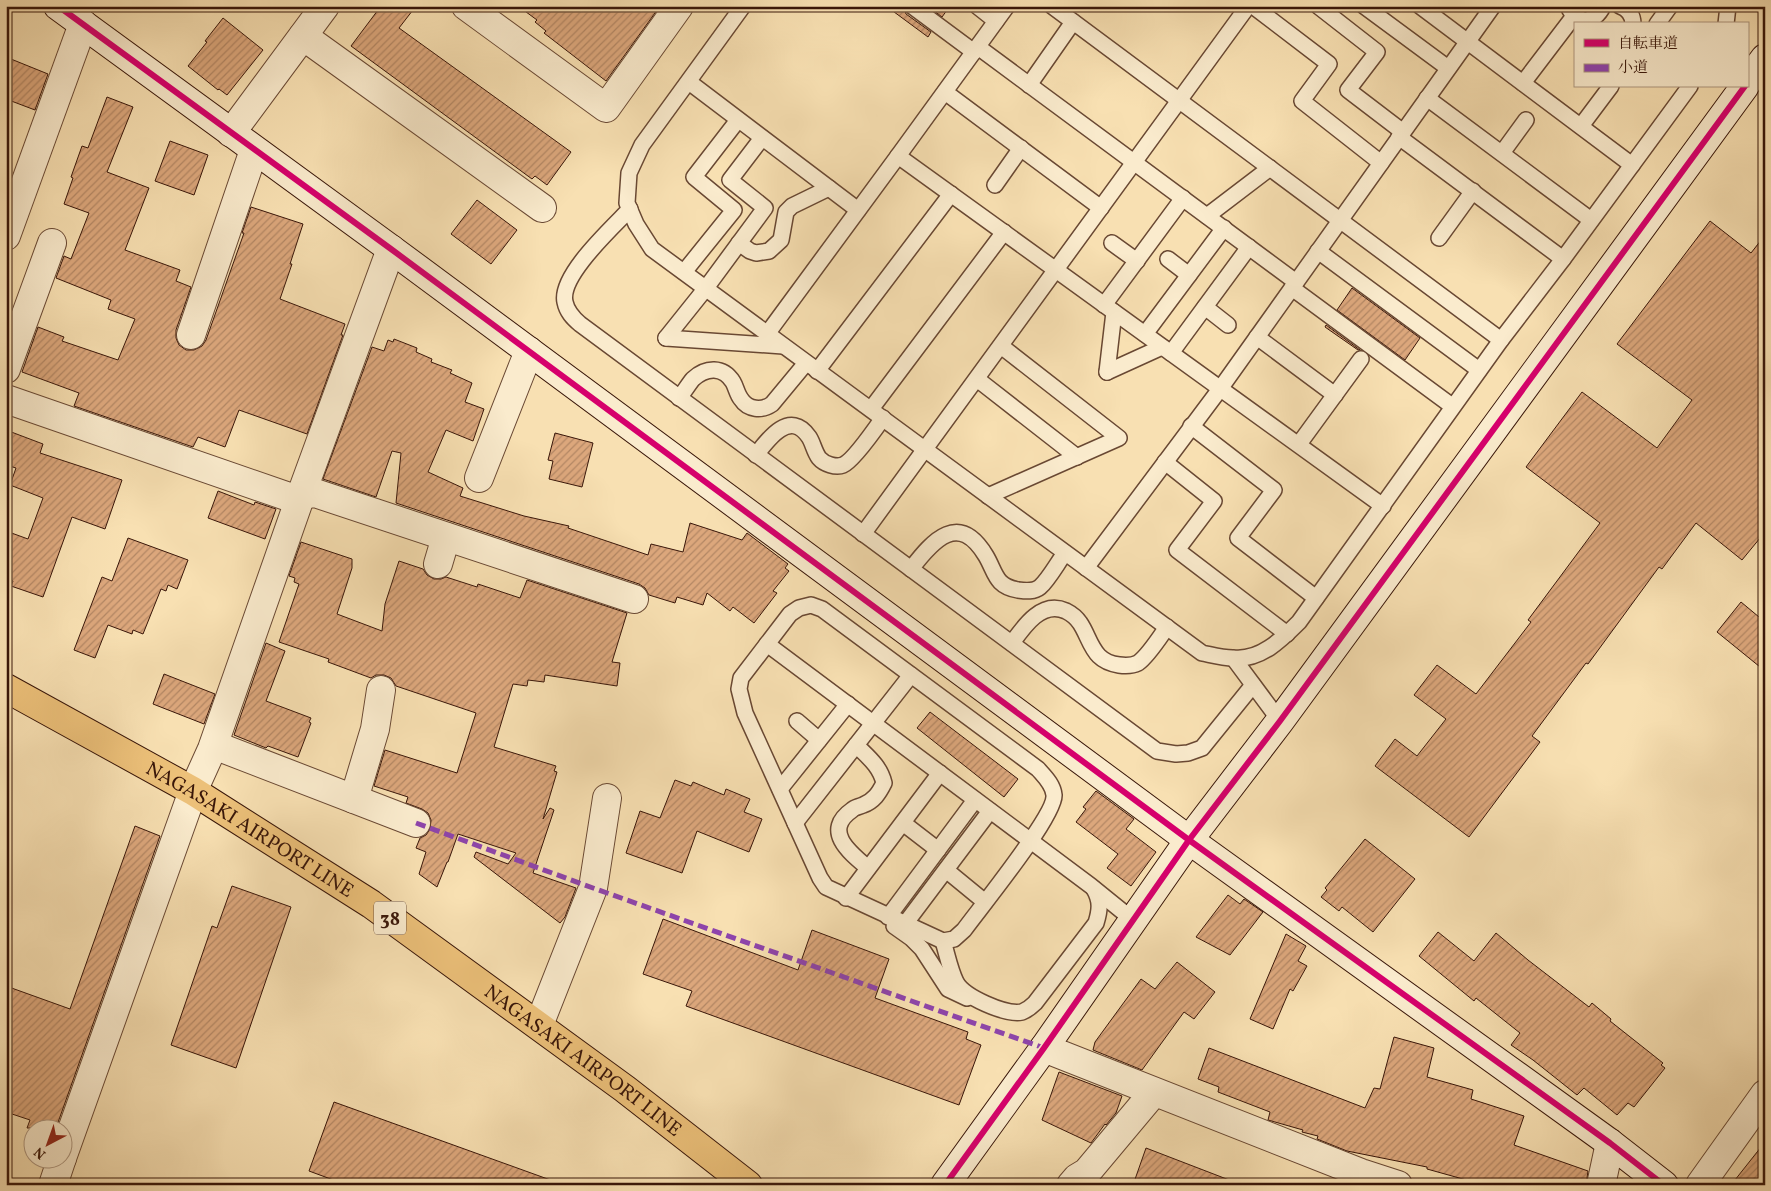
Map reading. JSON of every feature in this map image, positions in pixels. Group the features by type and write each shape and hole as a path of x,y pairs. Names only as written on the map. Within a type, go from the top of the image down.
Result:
{"main road":[{"name":"NAGASAKI AIRPORT LINE","path":"6,688 193,791 371,904 540,1025 748,1185"}],"street":[{"path":"58,6 391,249 1189,840 1610,1143 1664,1185"},
{"path":"231,133 325,6"},
{"path":"466,6 606,108 679,6"},
{"path":"6,236 83,24"},
{"path":"303,36 542,208"},
{"path":"1748,81 1765,58"},
{"path":"945,1185 1044,1048 1189,840 1280,721 1743,88"},
{"path":"192,335 254,150"},
{"path":"6,369 52,243"},
{"path":"72,1130 193,791 214,744 301,495 391,249"},
{"path":"478,478 529,351"},
{"path":"6,399 290,497 315,493 634,599"},
{"path":"438,564 446,537"},
{"path":"354,799 375,728 381,690"},
{"path":"214,744 416,823"},
{"path":"540,1025 593,888 607,798"},
{"path":"1044,1048 1361,1173 1398,1185"},
{"path":"1071,1185 1076,1178 1088,1172 1154,1092"},
{"path":"1700,1185 1765,1094"},
{"path":"1601,1185 1610,1143"},
{"path":"53,1185 59,1168"}],"lane":[{"path":"743,6 642,145 629,173 627,203 636,224 652,249 1202,653 1234,659 1257,655 1278,642 1299,622 1452,406 1689,88"},
{"path":"912,6 1028,85 1224,228 1294,285 1452,406"},
{"path":"977,6 996,21"},
{"path":"767,334 1008,6"},
{"path":"1052,6 1501,340"},
{"path":"862,534 1248,6"},
{"path":"1253,6 1329,64 1302,101 1381,162"},
{"path":"1318,6 1377,52 1348,90 1473,192 1563,259"},
{"path":"1364,6 1448,68"},
{"path":"1420,6 1632,165"},
{"path":"1086,568 1220,388 1493,6"},
{"path":"1620,6 1629,11 1633,22"},
{"path":"1658,22 1670,6"},
{"path":"1726,22 1728,6"},
{"path":"1523,83 1571,11 1582,20 1588,20 1603,12"},
{"path":"1028,85 1073,22"},
{"path":"689,82 858,210"},
{"path":"1581,126 1610,88"},
{"path":"945,92 1101,208"},
{"path":"1427,98 1591,220"},
{"path":"684,272 734,210 694,177 738,120"},
{"path":"1502,153 1526,120"},
{"path":"762,138 730,180 765,208 706,288 666,338 783,346"},
{"path":"995,185 1021,148"},
{"path":"898,156 1383,506"},
{"path":"1207,216 1270,168"},
{"path":"739,242 750,251 756,253 769,251 781,240 786,212 792,206 829,188"},
{"path":"1439,238 1473,192"},
{"path":"679,398 701,373 706,370 715,369 722,371 732,380 742,401 748,406 760,409 772,404 811,367 951,194"},
{"path":"1183,198 1137,261 1109,308 1107,372 1167,350 1205,307 1249,247"},
{"path":"630,209 576,268 566,286 565,301 570,315 580,324 1158,751 1176,754 1188,753 1202,748 1254,685"},
{"path":"1145,334 1224,228"},
{"path":"871,410 1004,232"},
{"path":"1112,243 1137,261"},
{"path":"1318,250 1479,370"},
{"path":"1168,259 1189,275"},
{"path":"1205,307 1228,325"},
{"path":"1256,337 1335,395"},
{"path":"988,496 1119,438 1001,346"},
{"path":"1299,444 1362,359"},
{"path":"977,379 1077,457"},
{"path":"756,455 770,436 784,426 792,426 800,428 806,433 819,458 825,463 838,466 844,465 854,456 883,418"},
{"path":"1192,426 1274,490 1238,538 1316,598"},
{"path":"1164,462 1214,500 1177,550 1287,634"},
{"path":"911,569 924,552 936,541 950,533 959,532 979,546 987,558 995,577 1001,583 1015,590 1033,591 1041,586 1065,552"},
{"path":"811,605 822,609 911,676 1038,769 1050,784 1054,795 1052,807 1030,841 964,930 954,939 943,941 846,898 826,887 745,712 739,689 741,678 790,614 799,608 811,605"},
{"path":"1012,643 1024,627 1036,616 1050,608 1059,607 1073,614 1079,621 1100,658 1115,665 1132,666 1140,661 1168,627"},
{"path":"767,644 1091,886 1133,920"},
{"path":"1234,659 1280,721"},
{"path":"795,823 911,676"},
{"path":"780,789 848,704"},
{"path":"798,721 819,740"},
{"path":"856,746 876,765 882,773 884,783 871,802 854,808 847,814 840,822 839,833 840,841 846,849 868,868"},
{"path":"846,898 940,774"},
{"path":"888,916 976,800"},
{"path":"905,924 990,811"},
{"path":"903,823 938,850"},
{"path":"946,870 985,902"},
{"path":"871,909 911,938 922,949 948,989 958,995 1012,1012 1021,1012 1035,1004 1096,924 1100,911 1099,899 1091,886"},
{"path":"943,941 956,982 965,993 975,1000"}],"building":[{"path":"381,6 416,6 399,28 571,152 547,185 535,176 532,179 351,46"},
{"path":"518,6 660,6 606,81 544,33 546,31 535,22 537,20"},
{"path":"886,6 903,6 906,14 931,32 928,37"},
{"path":"928,6 950,6 942,17"},
{"path":"223,18 263,50 227,95 188,66"},
{"path":"6,57 48,74 35,110 6,99"},
{"path":"107,97 133,107 107,172 149,188 125,250 180,270 176,281 191,287 176,330 176,338 179,345 186,350 194,350 202,346 206,340 244,233 242,233 251,207 303,224 280,299 345,324 341,335 343,335 307,434 239,410 225,447 198,437 193,447 74,406 79,393 22,372 38,327 64,337 62,341 118,360 135,319 108,309 111,300 56,278 64,256 71,259 89,213 64,204 82,146 88,148"},
{"path":"170,141 208,155 194,195 155,181"},
{"path":"477,200 517,230 491,264 451,234"},
{"path":"1710,221 1751,253 1765,235 1765,532 1742,560 1696,523 1662,569 1659,567 1588,664 1586,663 1532,736 1540,742 1469,837 1375,766 1395,739 1417,756 1446,719 1414,695 1437,665 1476,694 1531,622 1528,620 1600,523 1526,467 1582,392 1657,448 1692,400 1617,344"},
{"path":"1352,288 1420,338 1405,360 1337,310"},
{"path":"1326,325 1360,350 1325,327"},
{"path":"394,339 417,348 416,352 432,359 431,362 452,370 450,373 472,383 465,402 484,409 473,441 446,430 428,472 463,488 460,496 524,516 569,526 568,528 648,555 651,544 683,552 690,523 742,540 747,533 788,564 785,568 789,571 773,591 777,593 754,623 733,607 730,611 707,593 703,605 677,597 675,603 649,595 645,588 639,584 396,503 401,453 392,451 376,497 323,479 372,347 384,351 388,340 393,342"},
{"path":"6,430 43,444 40,453 122,480 105,529 72,517 43,597 11,586 13,581 6,578 6,531 28,539 43,498 10,485 16,468 6,465"},
{"path":"555,433 593,443 582,487 549,479 553,461 548,460"},
{"path":"218,491 254,505 255,502 276,509 265,539 208,518"},
{"path":"128,538 188,560 177,589 168,585 166,591 161,589 143,634 133,630 132,634 108,625 95,658 74,650 102,577 112,581"},
{"path":"301,542 352,559 352,568 337,614 382,631 385,604 399,561 423,569 427,575 434,579 446,577 477,587 478,584 520,598 527,580 627,613 612,662 620,663 617,686 545,675 544,682 528,680 527,686 513,684 494,747 556,766 554,771 557,772 543,819 550,808 554,810 533,873 576,888 565,917 560,923 474,857 476,852 508,864 516,853 458,834 437,887 419,874 426,852 416,848 420,838 426,835 430,829 431,820 428,813 406,803 408,797 374,786 385,750 457,773 476,713 396,686 391,678 384,675 376,675 371,678 328,662 329,659 279,642 299,584 294,582 295,578 289,576"},
{"path":"1741,602 1765,622 1765,671 1717,632"},
{"path":"266,643 285,651 266,701 311,718 309,722 311,723 298,757 268,746 266,748 234,735"},
{"path":"164,674 215,694 204,724 153,704"},
{"path":"930,712 1018,779 1004,797 917,728"},
{"path":"675,780 691,786 693,782 724,795 726,789 750,799 744,812 762,819 749,852 697,831 682,873 626,853 640,811 660,818"},
{"path":"1096,791 1134,819 1126,829 1156,852 1131,886 1107,868 1118,854 1076,822 1086,809 1083,807"},
{"path":"135,826 160,836 60,1118 24,1118 6,1112 6,986 70,1009"},
{"path":"1365,839 1415,879 1373,932 1342,907 1339,911 1321,897 1327,890 1325,888"},
{"path":"232,886 291,907 236,1068 171,1045 212,926 217,928"},
{"path":"1228,895 1240,904 1244,899 1263,912 1230,955 1196,937"},
{"path":"663,919 798,970 812,930 889,959 875,998 968,1032 966,1039 981,1045 959,1105 686,1006 692,991 643,974"},
{"path":"1438,932 1474,961 1496,933 1589,1007 1592,1003 1611,1019 1610,1021 1663,1063 1661,1065 1665,1068 1634,1107 1628,1103 1617,1115 1584,1088 1577,1095 1511,1045 1520,1033 1476,998 1474,1001 1419,956"},
{"path":"1286,934 1306,946 1298,961 1307,966 1293,991 1290,989 1273,1029 1250,1019"},
{"path":"1177,962 1215,992 1194,1019 1184,1012 1142,1070 1093,1050 1095,1042 1141,979 1155,989"},
{"path":"1394,1037 1434,1048 1427,1077 1473,1090 1471,1099 1524,1116 1514,1145 1588,1171 1586,1185 1469,1185 1470,1181 1427,1169 1427,1167 1347,1151 1317,1139 1318,1136 1302,1132 1303,1130 1268,1120 1270,1112 1218,1092 1219,1087 1198,1079 1209,1048 1365,1108 1374,1088 1380,1089"},
{"path":"1059,1072 1122,1096 1116,1113 1091,1143 1042,1120"},
{"path":"334,1102 556,1182 556,1185 347,1185 309,1171"},
{"path":"1765,1142 1765,1185 1731,1185"},
{"path":"1146,1148 1237,1183 1237,1185 1133,1185"}],"marked path":[{"path":"416,823 1044,1048"}],"cycle path":[{"path":"58,6 391,249 1189,840 1610,1143 1664,1185"},
{"path":"945,1185 1044,1048 1189,840 1280,721 1744,88"}]}
